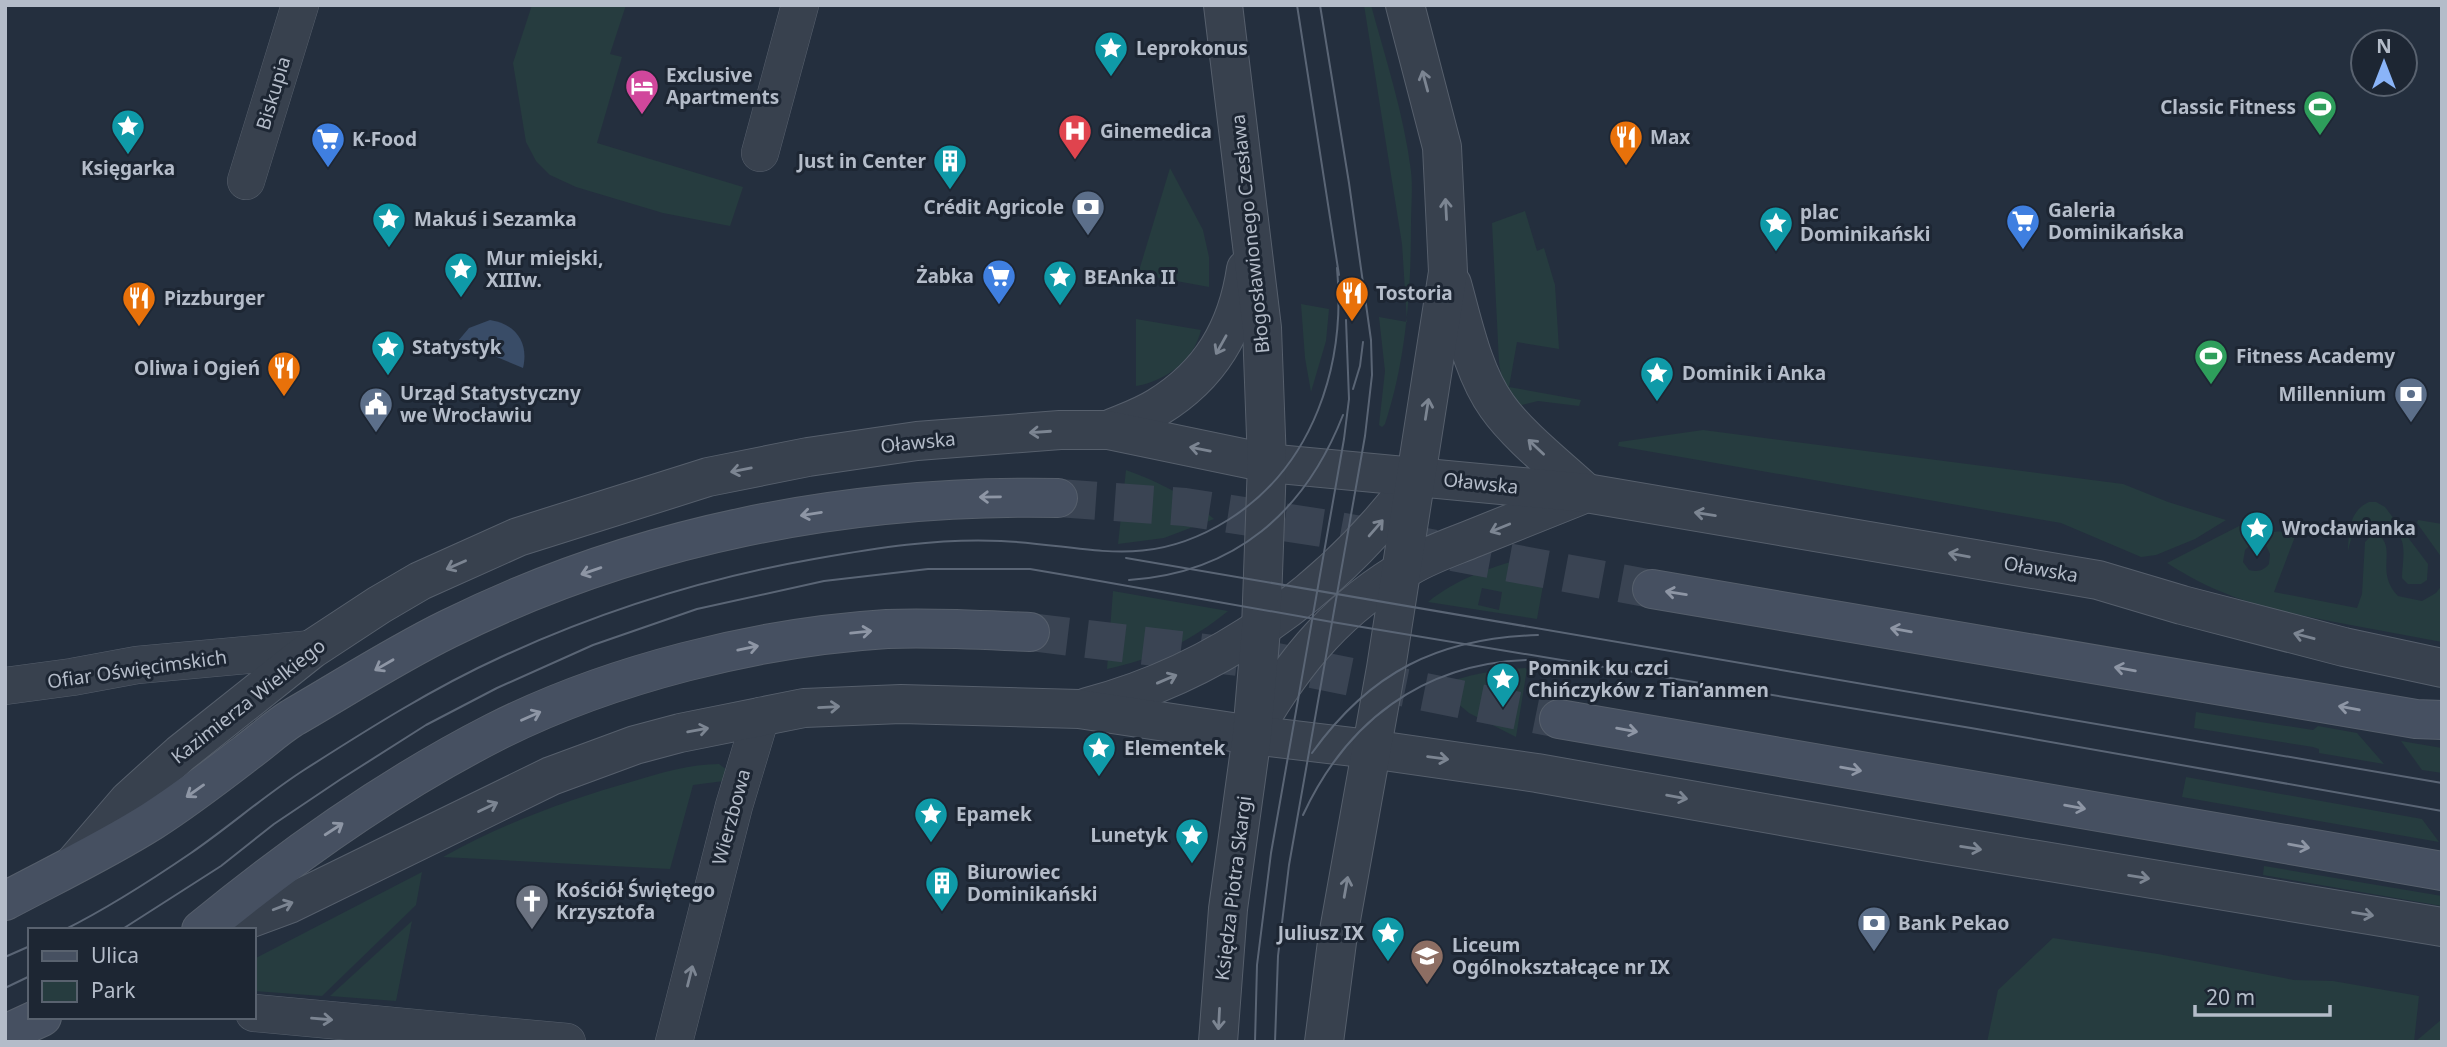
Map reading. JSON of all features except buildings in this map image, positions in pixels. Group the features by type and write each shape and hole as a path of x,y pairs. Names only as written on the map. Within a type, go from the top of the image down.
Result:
{"main road":[{"path":"74,864 151,821 215,777 289,720 367,674 446,630 555,583 673,544 800,516 948,499 1058,498"},
{"path":"1652,589 2416,719 2442,720"},
{"path":"203,928 278,867 431,767 497,731 577,697 709,656 794,640 887,629 1030,632"},
{"path":"1559,719 2442,871"},
{"name":"Kazimierza Wielkiego","path":"5,901 74,864"},
{"path":"5,1034 38,1019"}],"street":[{"name":"Biskupia","path":"246,181 300,5"},
{"path":"760,153 800,5"},
{"name":"Błogosławionego Czesława","path":"1223,5 1264,343 1267,463 1261,629"},
{"path":"1324,1042 1337,942 1386,668 1448,272 1442,147 1405,5"},
{"path":"1108,430 1157,408 1194,380 1215,355 1242,298 1252,233"},
{"path":"1252,735 1280,686 1319,636 1345,611 1400,572 1429,556 1586,494 1496,406 1468,342 1448,272"},
{"name":"Oławska","path":"518,537 708,477 808,457 917,441 1060,430 1108,430 1267,463 1586,494 2098,580 2344,647 2442,668"},
{"path":"1079,709 1168,680 1228,650 1261,629 1302,599 1361,544 1393,509 1417,476"},
{"name":"Kazimierza Wielkiego","path":"74,864 129,800 180,754 312,649 379,604 420,581 518,537"},
{"name":"Księdza Piotra Skargi","path":"1218,1042 1228,909 1252,735 1261,629"},
{"name":"Ofiar Oświęcimskich","path":"5,686 72,677 137,664 312,649"},
{"path":"224,928 296,901 551,776 635,745 804,708 901,704 1079,709 1544,774 1929,842 2442,927"},
{"name":"Wierzbowa","path":"674,1042 731,816 761,716"},
{"path":"256,1013 567,1042"}],"green space":[{"path":"532,5 626,5 610,54 622,57 597,143 743,187 730,226 663,213 576,187 550,175 536,161 526,142 513,63"},
{"path":"1364,5 1371,5 1399,108 1411,171 1411,250 1407,317 1402,244"},
{"path":"1170,168 1203,230 1209,257 1209,287 1138,274"},
{"path":"1525,211 1537,251 1544,248 1555,285 1559,349 1517,342 1509,387 1581,400 1579,406 1538,401 1518,406 1503,386 1499,362 1492,223"},
{"path":"1301,304 1329,309 1326,341 1311,392 1305,358"},
{"path":"1379,317 1406,322 1398,375 1382,427 1379,425 1385,371"},
{"path":"1136,319 1201,330 1192,351 1177,367 1158,379 1136,386"},
{"path":"1703,430 2123,484 2168,502 2226,520 2195,539 2156,555 2141,557 2061,523 1618,446 1619,442"},
{"path":"1126,470 1172,490 1214,519 1164,538 1118,544"},
{"path":"2369,502 2385,507 2428,564 2427,580 2421,584 2408,584 2402,578 2402,543 2398,533 2383,522 2371,521 2359,526 2353,534 2348,551 2354,516"},
{"path":"2418,520 2442,524 2442,558 2417,523"},
{"path":"2243,524 2251,532 2254,541 2245,550 2243,562 2252,571 2262,570 2269,564 2270,554 2264,541 2270,534 2296,534 2274,592 2357,608 2362,594 2365,542 2371,536 2380,536 2386,548 2388,579 2398,596 2422,601 2436,593 2442,585 2442,642 2316,618 2250,602 2210,587 2167,563"},
{"path":"1549,552 1537,619 1428,602 1470,577","holes":["1482,588 1502,592 1499,610 1478,605"]},
{"path":"1113,591 1228,611 1171,648 1107,669"},
{"path":"1527,669 1516,737 1469,713 1439,688 1450,682 1492,671"},
{"path":"2196,712 2313,730 2318,726 2357,733 2384,764 2319,753 2319,749 2313,747 2194,728"},
{"path":"2401,741 2442,748 2442,773 2422,770"},
{"path":"719,764 727,770 724,781 693,785 670,869 443,857 536,813 584,796 676,769"},
{"path":"2186,777 2422,819 2439,842 2182,797"},
{"path":"2264,866 2442,896 2442,906 2263,875"},
{"path":"422,872 416,905 322,996 256,991 256,958"},
{"path":"412,921 396,1001 330,996"},
{"path":"2053,938 2158,954 2294,980 2333,981 2419,996 2414,1042 1987,1042 1998,990"},
{"path":"2442,1019 2442,1042 2415,1042"}],"water":[{"path":"490,320 507,326 518,336 524,351 523,368 458,341 469,328"}],"tunnel":[{"path":"1058,498 1185,507 1328,529 1652,589"},
{"path":"1030,632 1272,661 1559,719"}],"tram line":[{"path":"1297,5 1339,275"},
{"path":"1275,1042 1278,956 1289,865 1365,436 1372,375 1371,340 1349,183 1320,5"},
{"path":"68,928 160,874 290,780 401,710 501,657 616,611 694,586 774,567 930,542 1001,541 1116,552 1170,546 1198,536 1228,520 1258,498 1283,471 1303,442 1318,410 1329,376 1336,340 1337,268"},
{"path":"1255,1042 1257,965 1271,853 1344,439 1349,399 1346,320"},
{"path":"1353,389 1363,342"},
{"path":"1129,580 1167,575 1202,565 1233,550 1261,531 1287,508 1308,481 1327,450 1343,415"},
{"path":"1126,558 2442,783"},
{"path":"124,928 221,866 274,824 426,725 497,688 593,645 697,609 824,581 928,569 1030,569 1971,728 2442,811"},
{"path":"1312,753 1358,701 1409,665 1438,652 1469,643 1538,635"},
{"path":"1303,815 1341,752 1365,726 1392,704 1421,686 1453,673 1488,664 1526,660"},
{"path":"5,957 28,947"},
{"path":"5,988 28,977"}],"place":[{"name":"Leprokonus","path":"1111,78"},
{"name":"Exclusive Apartments","path":"642,116"},
{"name":"Classic Fitness","path":"2320,137"},
{"name":"Księgarka","path":"128,156"},
{"name":"Ginemedica","path":"1075,161"},
{"name":"Max","path":"1626,167"},
{"name":"K-Food","path":"328,169"},
{"name":"Just in Center","path":"950,191"},
{"name":"Crédit Agricole","path":"1088,237"},
{"name":"Makuś i Sezamka","path":"389,249"},
{"name":"Galeria Dominikańska","path":"2023,251"},
{"name":"plac Dominikański","path":"1776,253"},
{"name":"Mur miejski, XIIIw.","path":"461,299"},
{"name":"Żabka","path":"999,306"},
{"name":"BEAnka II","path":"1060,307"},
{"name":"Tostoria","path":"1352,323"},
{"name":"Pizzburger","path":"139,328"},
{"name":"Statystyk","path":"388,377"},
{"name":"Fitness Academy","path":"2211,386"},
{"name":"Oliwa i Ogień","path":"284,398"},
{"name":"Dominik i Anka","path":"1657,403"},
{"name":"Millennium","path":"2411,424"},
{"name":"Urząd Statystyczny we Wrocławiu","path":"376,434"},
{"name":"Wrocławianka","path":"2257,558"},
{"name":"Pomnik ku czci Chińczyków z Tian’anmen","path":"1503,709"},
{"name":"Elementek","path":"1099,778"},
{"name":"Epamek","path":"931,844"},
{"name":"Lunetyk","path":"1192,865"},
{"name":"Biurowiec Dominikański","path":"942,913"},
{"name":"Kościół Świętego Krzysztofa","path":"532,931"},
{"name":"Bank Pekao","path":"1874,953"},
{"name":"Juliusz IX","path":"1388,963"},
{"name":"Liceum Ogólnokształcące nr IX","path":"1427,986"}]}
